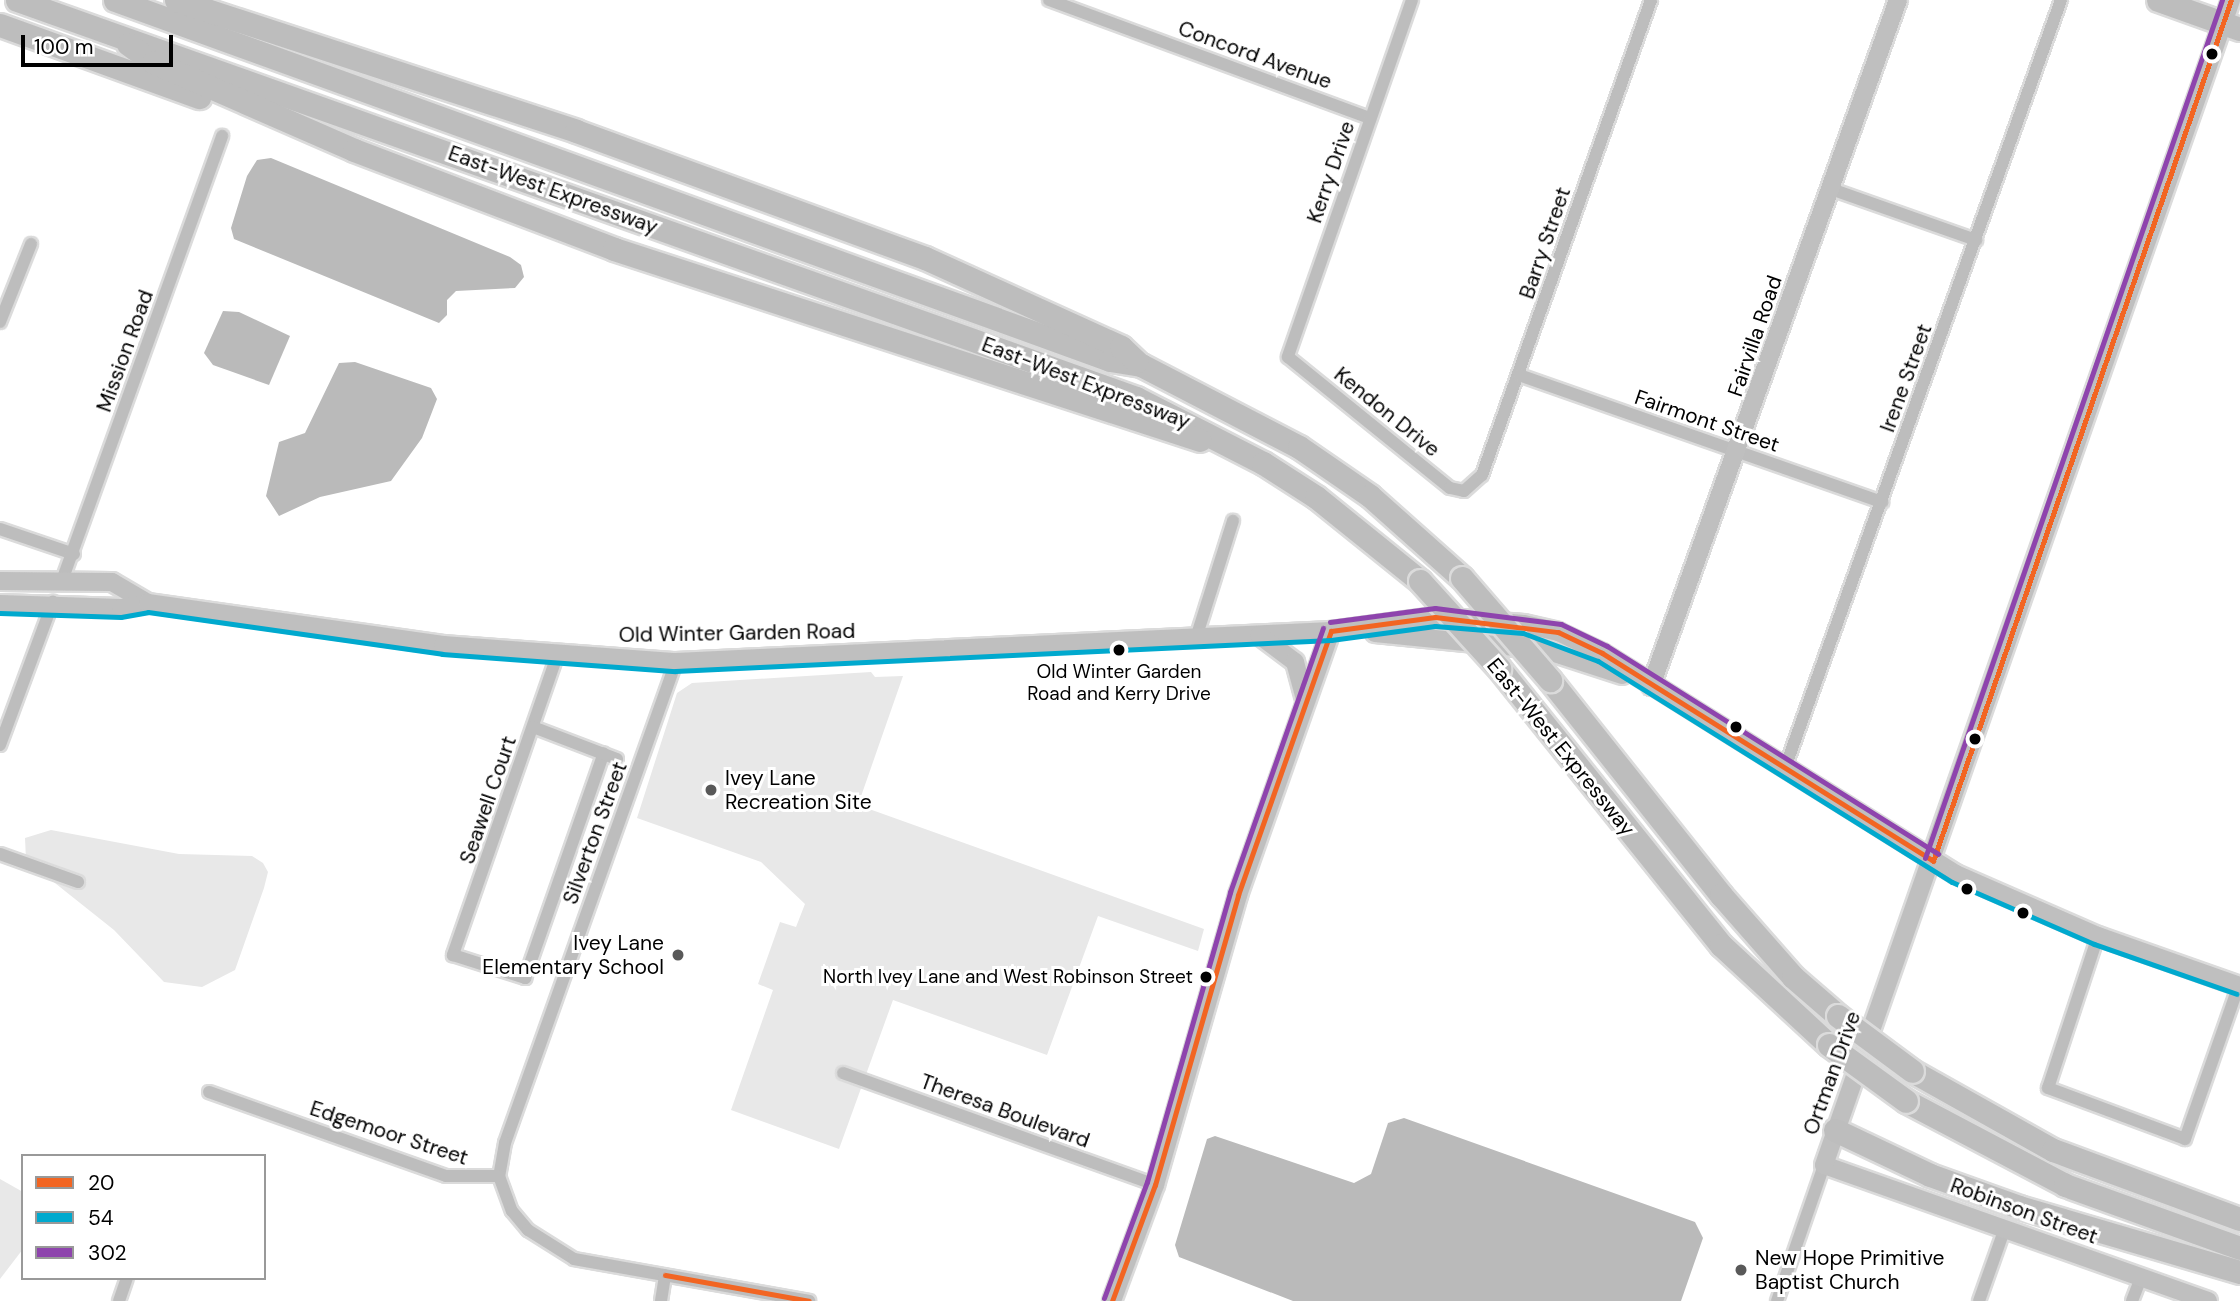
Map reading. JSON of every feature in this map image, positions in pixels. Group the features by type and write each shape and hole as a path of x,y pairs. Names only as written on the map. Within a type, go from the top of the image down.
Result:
{"highway":[{"name":"East-West Expressway","path":"17,0 1136,398 1230,445 1316,497 1420,581 1499,668 1721,945 1829,1045 1906,1101 2040,1174 2240,1248"},
{"name":"East-West Expressway","path":"115,0 1084,351 1141,365 1299,447 1370,496 1462,578 1549,680 1721,895 1793,977 1838,1016 1912,1071 2053,1150 2240,1219"},
{"path":"176,0 576,131 925,258 1121,347 1141,365"},
{"path":"2158,0 2231,26"},
{"path":"0,24 207,99 274,115"},
{"path":"116,36 153,62 274,115 614,249 1195,439 1230,445"},
{"path":"1835,1130 1930,1175 2019,1207 2240,1272"}],"main road":[{"name":"Fairvilla Road","path":"1651,686 1738,453 1898,0"},
{"name":"Ortman Drive","path":"1824,1165 2231,26 2231,0"},
{"name":"Old Winter Garden Road","path":"0,581 63,578 112,582 143,599 557,656 676,662 1331,631 1435,617 1524,624 1558,632 1602,653 1933,861 2098,936 2239,986"},
{"path":"0,592 46,589 63,578"},
{"name":"Old Winter Garden Road","path":"0,604 53,602 121,608 143,599"},
{"path":"1112,1301 1155,1185 1238,895 1331,631"},
{"path":"1259,635 1295,662 1305,703"},
{"name":"Robinson Street","path":"1824,1165 2208,1301"}],"street":[{"name":"Concord Avenue","path":"1049,0 1369,118"},
{"name":"Kerry Drive","path":"1288,357 1412,0"},
{"name":"Barry Street","path":"1464,491 1482,475 1651,0"},
{"name":"Irene Street","path":"1785,768 2061,0"},
{"name":"Mission Road","path":"63,578 74,554 222,136"},
{"path":"1830,189 1976,240"},
{"path":"0,322 31,244"},
{"name":"Kendon Drive","path":"1288,357 1450,488 1464,491"},
{"name":"Fairmont Street","path":"1519,374 1882,502"},
{"path":"1196,638 1234,521"},
{"path":"0,529 74,554"},
{"path":"0,745 53,602"},
{"name":"Seawell Court","path":"557,656 453,955 525,978 604,754"},
{"name":"Silverton Street","path":"499,1176 505,1143 676,662"},
{"path":"533,727 617,758"},
{"path":"0,854 78,882"},
{"path":"2098,936 2048,1088 2185,1139 2239,986"},
{"name":"Theresa Boulevard","path":"843,1073 1155,1185"},
{"name":"Edgemoor Street","path":"209,1092 446,1176 499,1176"},
{"name":"Ortman Drive","path":"1777,1301 1824,1165"},
{"path":"499,1176 512,1210 546,1246 575,1259 809,1301"},
{"path":"1979,1301 2005,1228"},
{"path":"661,1301 665,1275"},
{"path":"2132,1301 2141,1277"},
{"path":"119,1301 126,1280"}],"shaded area":[{"path":"271,158 510,257 521,265 524,277 515,288 456,291 447,300 447,315 439,323 234,239 231,228 247,176 257,160"},
{"path":"223,311 239,312 290,336 269,385 213,365 204,353"},
{"path":"355,362 431,388 437,399 422,438 391,481 320,497 279,516 266,496 279,442 305,433 339,363"},
{"path":"871,672 875,677 903,676 858,805 1204,929 1198,951 1098,916 1047,1055 893,1000 839,1149 731,1110 773,990 758,984 780,922 796,927 805,904 761,862 637,818 677,693 692,683"},
{"path":"51,830 179,854 252,856 263,863 268,872 264,888 235,970 202,987 164,982 114,930 26,860 25,838"},
{"path":"1404,1118 1695,1222 1703,1238 1681,1301 1293,1301 1179,1257 1175,1245 1207,1139 1215,1136 1354,1183 1371,1174 1388,1123"},
{"path":"0,1179 21,1191 21,1252 0,1279"}],"transit line":[{"name":"302","path":"1925,858 2222,0"},
{"name":"20","path":"1933,861 2231,0"},
{"name":"302","path":"1330,622 1435,608 1561,624 1607,646 1938,854"},
{"name":"54","path":"0,613 121,617 148,612 442,654 675,671 1331,640 1435,626 1523,633 1598,661 1952,882 2094,944 2237,994"},
{"name":"20","path":"1331,631 1435,617 1558,632 1602,653 1933,861"},
{"name":"302","path":"1104,1298 1147,1182 1230,892 1323,628"},
{"name":"20","path":"1112,1301 1155,1185 1238,895 1331,631"},
{"name":"20","path":"665,1275 809,1301"}],"place":[{"name":"Old Winter Garden Road and Kerry Drive","path":"1119,650"},
{"name":"Ivey Lane Recreation Site","path":"711,790"},
{"name":"Ivey Lane Elementary School","path":"678,955"},
{"name":"North Ivey Lane and West Robinson Street","path":"1206,977"},
{"name":"New Hope Primitive Baptist Church","path":"1741,1270"}]}
